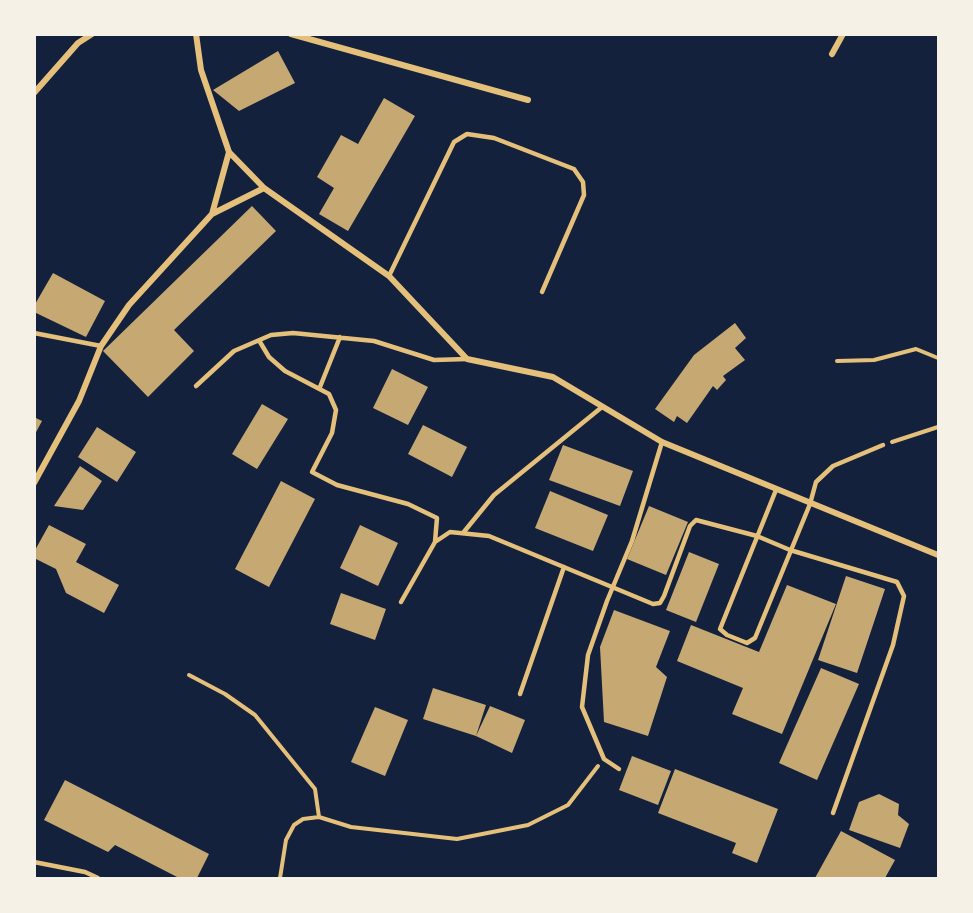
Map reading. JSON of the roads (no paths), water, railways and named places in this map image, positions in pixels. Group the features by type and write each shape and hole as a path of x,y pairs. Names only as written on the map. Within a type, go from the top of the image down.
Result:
{"street":[{"path":"34,93 78,43 92,34"},
{"path":"196,34 201,69 229,152 264,188 389,276 468,359 553,377 662,442 939,555"},
{"path":"291,34 528,100"},
{"path":"832,54 843,34"},
{"path":"212,214 229,152"},
{"path":"34,483 79,401 101,346 129,305 212,214 264,188"}],"lane":[{"path":"389,276 454,142 467,134 494,138 574,169 583,182 584,195 542,292"},
{"path":"34,333 101,346"},
{"path":"196,386 234,351 272,335 293,333 374,341 434,360 468,359"},
{"path":"320,387 340,338"},
{"path":"260,342 269,357 285,371 329,393 336,410 332,433 312,472 337,485 408,504 437,518 435,542 401,602"},
{"path":"463,533 494,495 602,407"},
{"path":"619,769 604,759 582,707 588,656 641,514 662,442"},
{"path":"776,490 720,629 727,635 747,643 755,638 810,504 816,482 833,466 883,445"},
{"path":"435,542 450,532 489,536 652,604 660,603 690,526 696,519 757,536 790,550 897,582 904,596 893,645 833,813"},
{"path":"520,694 564,567"},
{"path":"34,862 84,872 98,879"}]}
